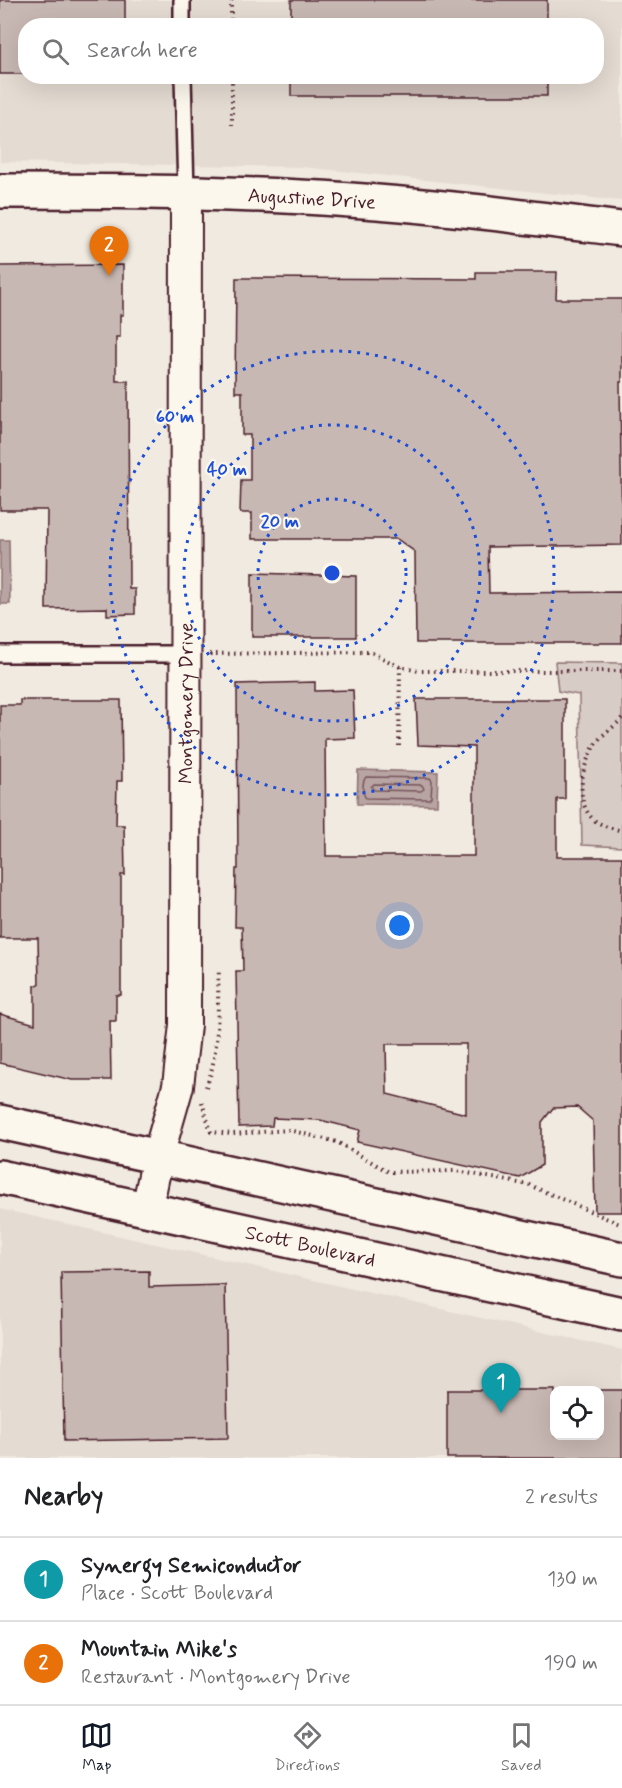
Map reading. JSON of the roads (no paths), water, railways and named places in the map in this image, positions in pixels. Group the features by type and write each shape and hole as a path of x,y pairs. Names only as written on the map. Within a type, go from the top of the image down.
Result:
{"main road":[{"name":"Augustine Drive","path":"0,191 186,192 350,200 622,229"},
{"path":"0,1122 622,1259"},
{"name":"Scott Boulevard","path":"0,1177 622,1314"}],"street":[{"name":"Montgomery Drive","path":"147,1209 158,1156 178,1086 185,1025 186,192"}],"lane":[{"path":"182,0 182,18"},
{"path":"183,84 186,192"},
{"path":"0,654 185,654"}],"water":[{"path":"0,540 9,540 10,604 0,604"},
{"path":"358,770 438,772 437,805 357,804"}],"place":[{"name":"Mountain Mike's","path":"109,276"},
{"name":"Synergy Semiconductor","path":"501,1413"}]}
